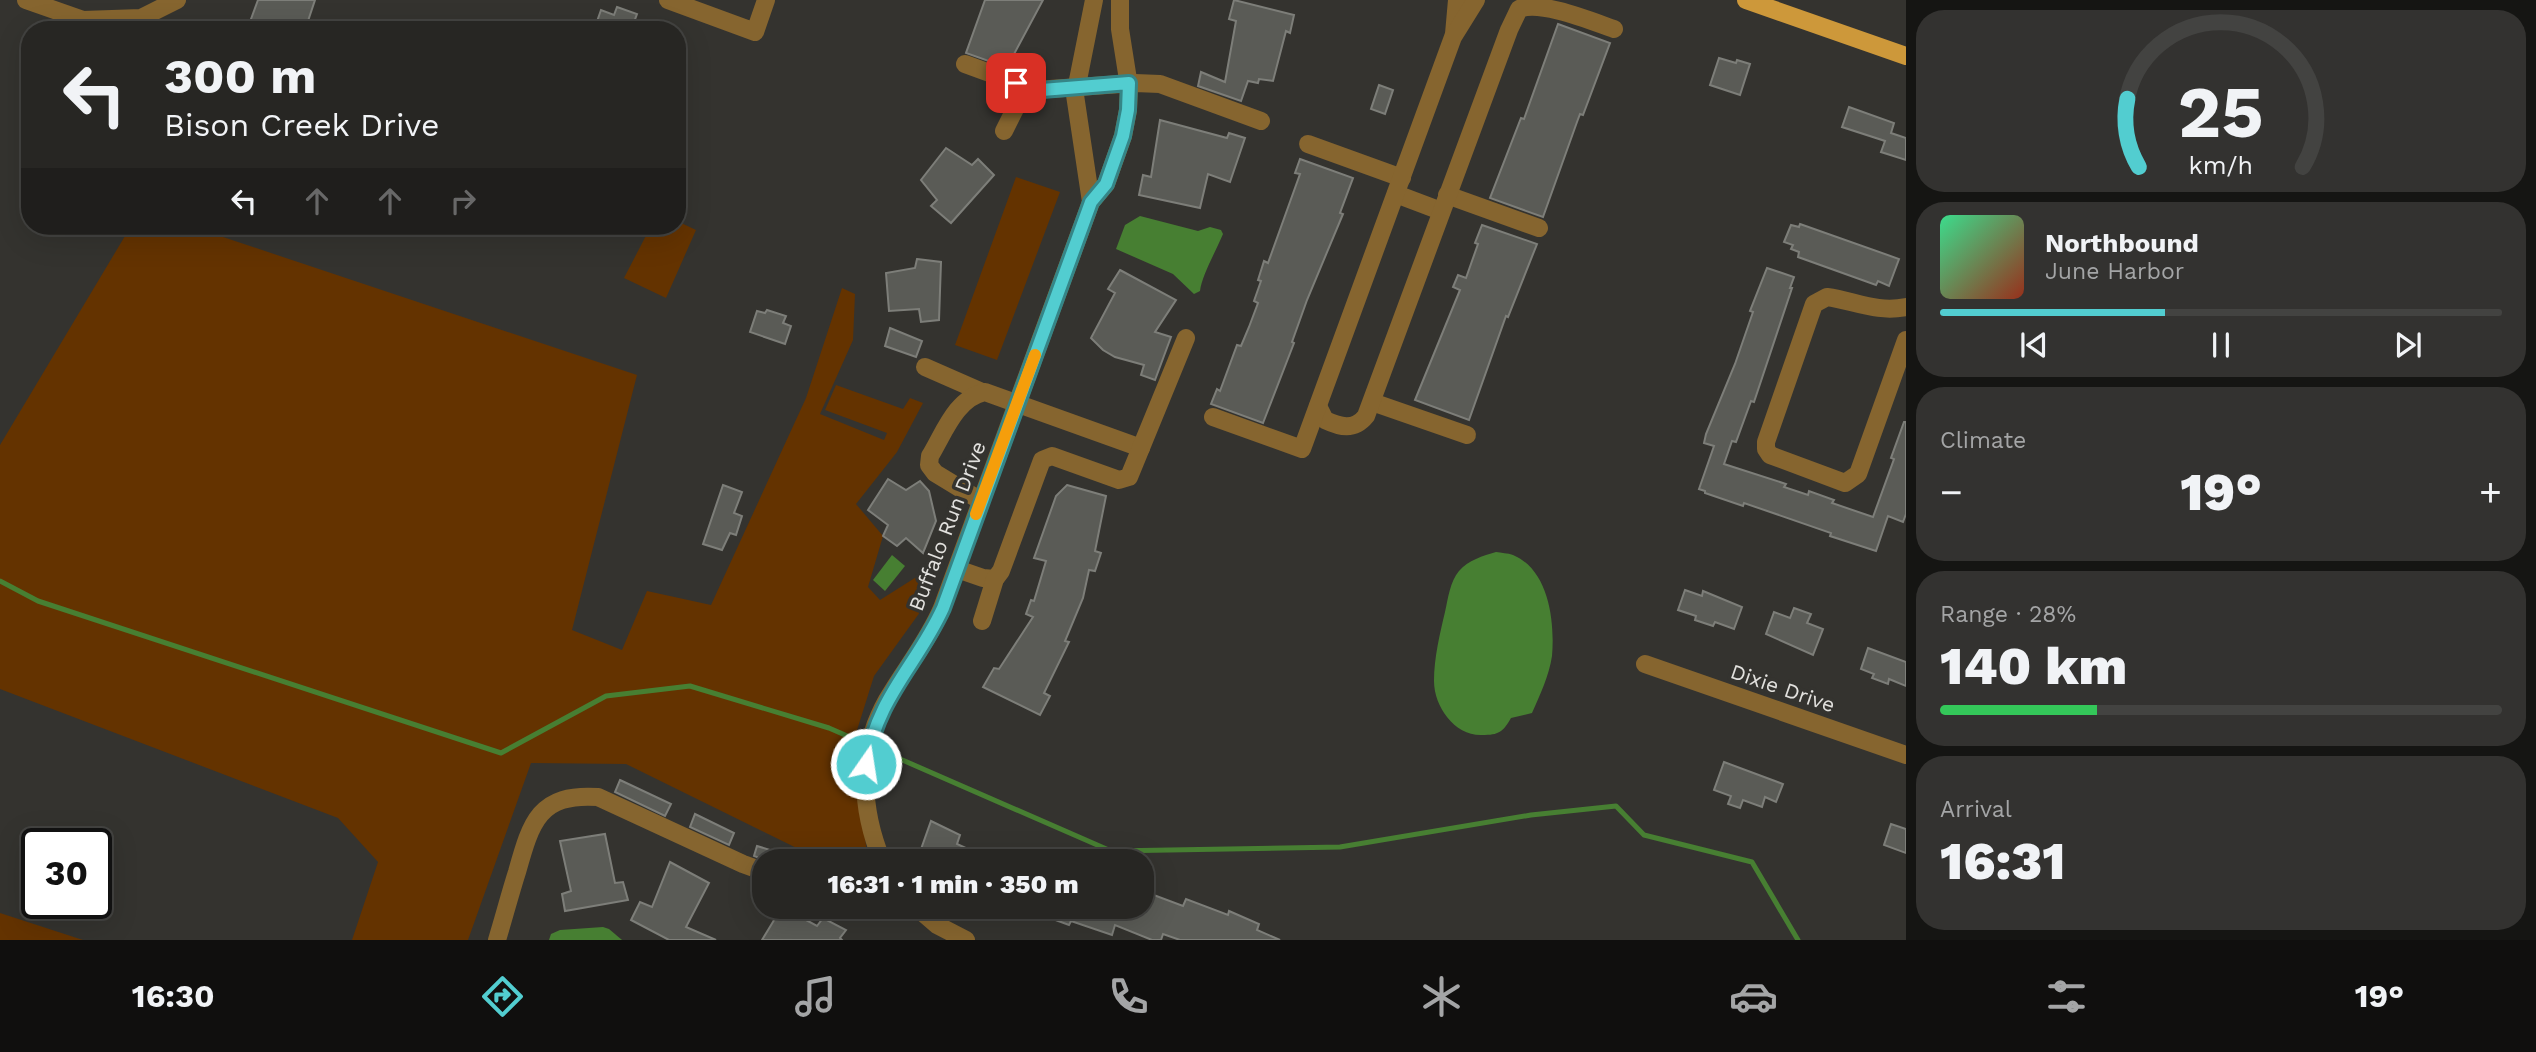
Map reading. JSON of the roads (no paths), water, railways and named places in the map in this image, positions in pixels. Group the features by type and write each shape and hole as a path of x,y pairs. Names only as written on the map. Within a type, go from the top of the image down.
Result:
{"main road":[{"path":"1746,0 1906,56"}],"street":[{"path":"26,0 83,20 141,18 177,0"},
{"path":"668,0 755,32 766,0"},
{"name":"Buffalo Run Drive","path":"1091,202 1086,156 1075,108 1076,88 1094,0"},
{"name":"Buffalo Run Drive","path":"877,849 866,808 865,770 870,741 888,699 937,620 1091,202 1106,184 1123,136 1129,83 1120,29 1120,0"},
{"path":"1453,37 1457,0"},
{"path":"1213,417 1302,449 1453,37 1476,0"},
{"path":"1318,406 1325,420 1349,426 1360,423 1372,401 1444,203 1519,9 1532,4 1549,6 1614,29"},
{"path":"965,64 1036,90 1129,83 1160,84 1261,121"},
{"path":"1003,131 1026,86"},
{"path":"1308,144 1399,186 1444,203 1539,228"},
{"path":"1906,307 1883,310 1827,297 1814,304 1766,442 1770,455 1845,483 1858,474 1906,340"},
{"path":"982,621 995,579 1001,571 1044,458 1052,456 1123,481 1130,475 1186,338"},
{"path":"925,367 982,393 1141,448"},
{"path":"981,501 935,473 929,463 930,456 961,405 972,395 982,393"},
{"path":"1372,401 1468,435"},
{"path":"957,569 995,579"},
{"name":"Dixie Drive","path":"1645,664 1906,755"},
{"path":"497,940 530,828 546,809 569,798 583,795 598,797 752,867"},
{"path":"930,919 966,940"}],"waterway":[{"path":"0,581 38,601 501,753 606,696 690,686 829,728 1111,851 1340,847 1531,815 1616,806 1644,835 1752,862 1798,940"}]}
